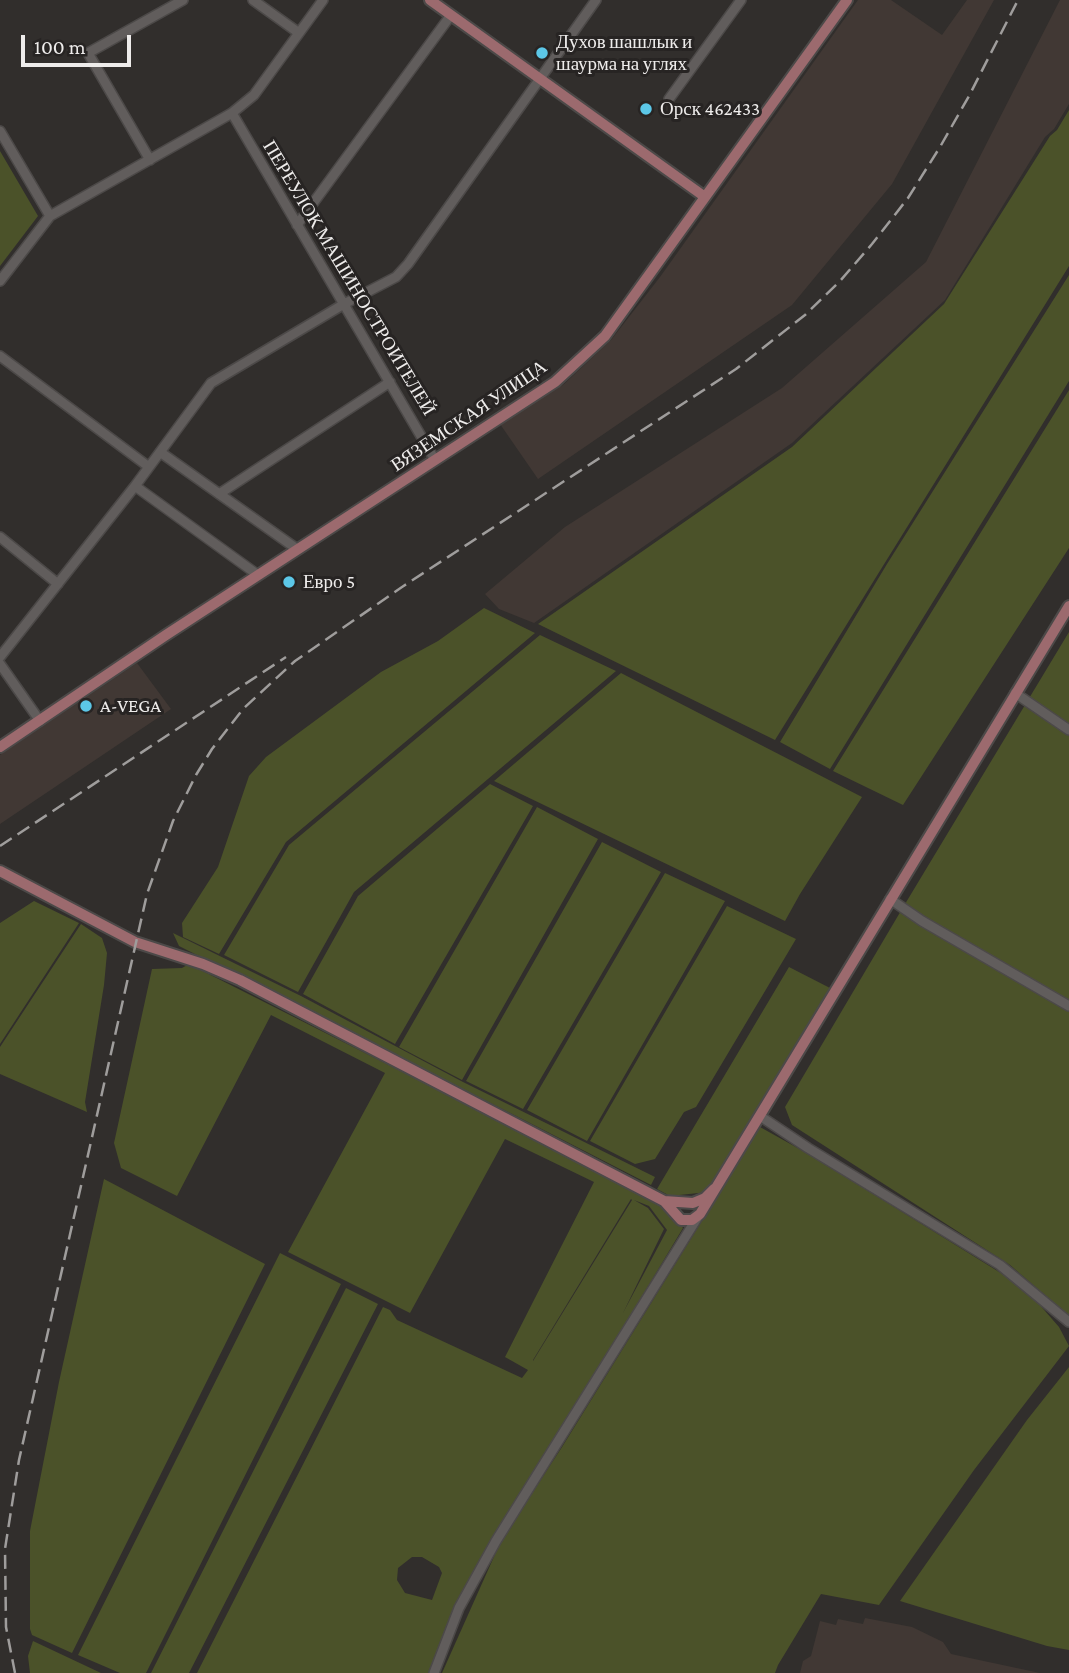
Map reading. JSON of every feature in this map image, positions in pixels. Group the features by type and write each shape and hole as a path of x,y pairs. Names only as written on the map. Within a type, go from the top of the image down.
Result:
{"main road":[{"path":"430,0 705,197"},
{"name":"ВЯЗЕМСКАЯ УЛИЦА","path":"0,747 297,549 555,382 606,336 847,0"},
{"path":"0,871 135,942 203,964 240,980 664,1201 681,1220 692,1220 700,1214 1069,606"},
{"path":"664,1201 692,1203 705,1198 714,1189"}],"street":[{"path":"150,160 88,53 183,0"},
{"path":"253,0 299,33"},
{"path":"0,281 50,216 232,113 254,95 323,0"},
{"path":"0,657 135,486 211,383 396,276 408,264 596,0"},
{"path":"670,99 741,0"},
{"path":"297,225 451,15"},
{"name":"ПЕРЕУЛОК МАШИНОСТРОИТЕЛЕЙ","path":"232,113 435,460"},
{"path":"0,131 50,216"},
{"path":"0,356 149,467"},
{"path":"219,494 390,382"},
{"path":"160,452 297,549"},
{"path":"135,486 258,575"},
{"path":"0,537 58,584"},
{"path":"0,664 40,721"},
{"path":"1015,693 1069,730"},
{"path":"890,899 1069,1006"},
{"path":"760,1116 1000,1265 1069,1322"},
{"path":"434,1673 459,1608 496,1541 700,1214"}],"shaded area":[{"path":"858,0 891,0 942,35 967,0 994,0 892,184 792,305 538,479 500,424 564,384 611,340 660,277"},
{"path":"1060,0 1069,0 1069,104 1054,129 1045,137 945,300 792,443 534,623 499,609 485,594 565,527 782,388 926,262"},
{"path":"137,663 171,709 0,824 0,755"},
{"path":"865,1618 912,1627 943,1642 951,1654 1040,1673 800,1673 803,1661 811,1656 820,1621 836,1625 838,1619 863,1624"}],"green space":[{"path":"1069,110 1069,266 775,740 538,624 792,447 944,304"},
{"path":"0,151 38,216 0,266"},
{"path":"1069,275 1069,381 830,769 780,742 887,564"},
{"path":"1069,390 1069,548 903,805 833,771"},
{"path":"484,608 535,633 286,842 219,954 183,937 182,923 218,867 249,776 266,757 381,672 438,641"},
{"path":"1069,632 1069,1316 1010,1265 792,1125 785,1107"},
{"path":"540,635 616,671 354,892 298,992 224,955 289,845"},
{"path":"621,673 862,797 785,921 494,781"},
{"path":"490,784 533,806 395,1044 303,994 358,896"},
{"path":"537,807 598,839 462,1080 399,1047"},
{"path":"602,842 661,872 523,1109 466,1081"},
{"path":"665,873 725,901 587,1141 527,1110"},
{"path":"34,901 79,923 0,1044 0,923"},
{"path":"727,906 796,939 696,1107 684,1112 655,1159 635,1164 590,1141"},
{"path":"81,924 102,938 107,953 85,1102 87,1112 0,1074 0,1047"},
{"path":"173,933 655,1177 651,1185 179,946"},
{"path":"189,964 664,1204 683,1228 460,1600 430,1673 197,1673 383,1307 390,1310 397,1320 522,1378 528,1370 505,1357 594,1182 505,1139 410,1313 288,1252 385,1073 271,1015 177,1196 121,1168 114,1143 152,969 182,968","holes":["631,1199 632,1200 533,1361","634,1200 649,1206 667,1230 623,1313 664,1229 648,1208","412,1557 422,1557 439,1567 442,1573 432,1600 405,1593 397,1580 398,1568"]},
{"path":"789,967 830,988 708,1192 670,1196 657,1189"},
{"path":"760,1127 812,1156 1025,1288 1059,1327 1069,1346 974,1470 879,1605 821,1594 775,1673 442,1673 501,1541"},
{"path":"104,1179 265,1264 72,1653 32,1635 30,1531 59,1382"},
{"path":"280,1253 341,1284 146,1673 120,1673 78,1655"},
{"path":"346,1288 378,1304 189,1673 151,1673"},
{"path":"1069,1367 1069,1650 1047,1646 900,1601 1027,1420"},
{"path":"33,1641 101,1673 30,1673 28,1656"}],"railway":[{"path":"15,1673 6,1627 5,1549 19,1460 147,894 173,821 196,775 243,709 295,661 402,587 736,369 805,315 840,281 908,198 969,96 1018,0"},
{"path":"0,846 286,657"}],"place":[{"name":"Духов шашлык и шаурма на углях","path":"542,53"},
{"name":"Орск 462433","path":"646,109"},
{"name":"Евро 5","path":"289,582"},
{"name":"A-VEGA","path":"86,706"}]}
